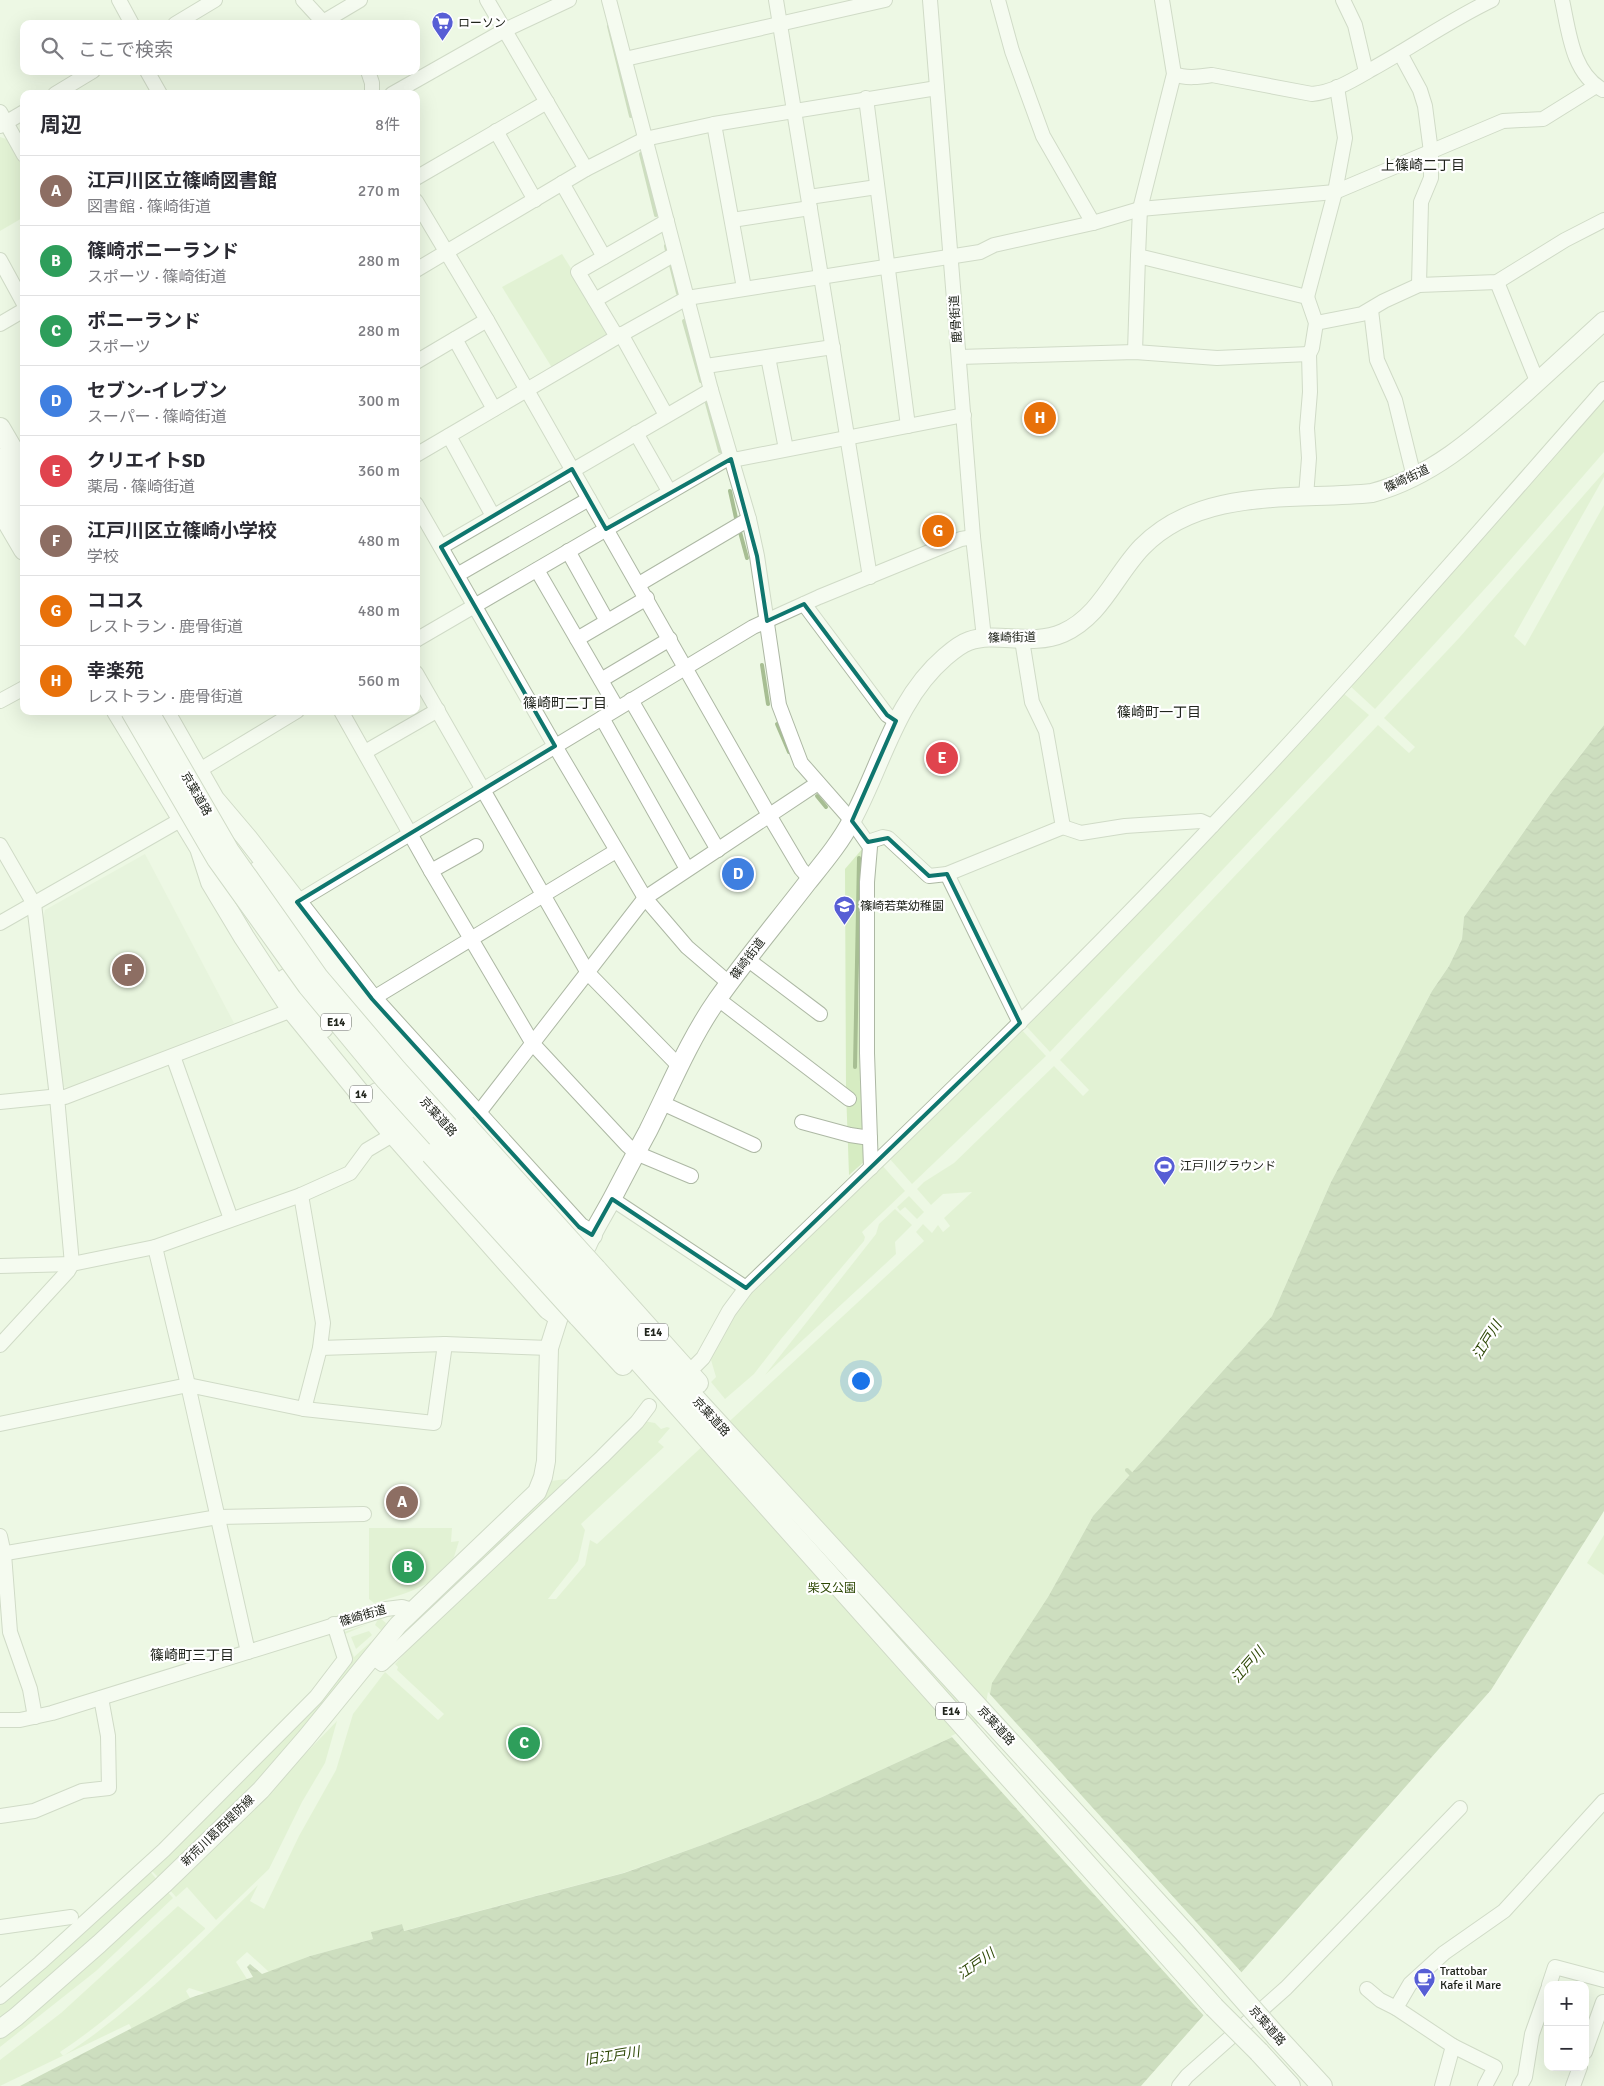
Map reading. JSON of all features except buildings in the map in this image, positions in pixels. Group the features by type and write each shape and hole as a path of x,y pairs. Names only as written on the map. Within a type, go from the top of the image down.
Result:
{"highway":[{"path":"0,428 20,462"},
{"path":"0,452 20,487"},
{"path":"0,482 20,517"},
{"path":"1,512 20,543"},
{"name":"京葉道路","path":"119,715 200,848 211,882 244,937 292,1010 394,1134 548,1309 577,1299"},
{"name":"京葉道路","path":"133,715 217,859 308,986 386,1080 577,1299"},
{"name":"京葉道路","path":"150,715 229,851 318,977 397,1070 577,1299"},
{"name":"京葉道路","path":"166,715 214,799 372,999 471,1120 580,1227 590,1240"},
{"name":"E14","path":"214,799 238,844 322,961 364,1011 471,1120 577,1299 694,1410"},
{"name":"E14","path":"200,848 242,916 292,987 352,1063 431,1154 577,1299 694,1410"},
{"name":"京葉道路","path":"694,1410 957,1684 1322,2086"},
{"name":"京葉道路","path":"694,1410 819,1577 941,1700 1214,2007 1290,2086"}],"main road":[{"name":"篠崎街道","path":"590,1240 680,1067 718,999 852,821 896,721 911,696 944,658 969,641 984,638 1022,640 1048,637 1062,633 1076,625 1093,612 1143,546 1169,526 1186,517 1223,505 1258,499 1372,493 1389,489 1414,477 1437,464 1477,436 1604,321"},
{"path":"412,1610 442,1584 537,1492 544,1477 546,1461 549,1348 577,1299"},
{"name":"新荒川葛西堤防線","path":"0,2029 30,2006 106,1938 261,1790 306,1738 371,1656 412,1610"}],"street":[{"path":"119,0 130,20"},
{"path":"182,20 216,0"},
{"path":"303,0 321,20"},
{"path":"329,20 360,0"},
{"path":"487,0 586,169"},
{"path":"399,90 505,30 569,0"},
{"path":"609,0 711,390 748,518 757,556 779,705 801,763 852,821 869,848 867,1053 871,1168"},
{"path":"776,0 870,577"},
{"path":"625,59 885,0"},
{"name":"鹿骨街道","path":"930,0 973,537 984,638"},
{"path":"998,0 1012,51 1043,136 1093,224"},
{"path":"1135,352 1140,209 1174,74 1162,0"},
{"path":"1343,0 1356,25 1366,72"},
{"path":"1174,74 1199,77 1212,75 1312,94 1323,93 1400,54 1470,10 1492,0"},
{"path":"420,453 687,298 980,252 994,246 1093,224 1140,209 1335,192 1504,120 1543,119 1600,88 1582,71 1575,57 1562,0"},
{"path":"1400,54 1420,90 1425,106 1431,152 1430,178 1421,202 1419,285"},
{"path":"62,90 86,75"},
{"path":"149,75 158,90"},
{"path":"369,75 372,90"},
{"path":"1306,496 1309,458 1307,428 1310,392 1309,354 1312,348 1316,323 1307,297 1335,192 1345,138 1338,87"},
{"path":"420,268 586,169 644,138 795,110 937,88"},
{"path":"866,98 908,426"},
{"path":"420,176 547,102"},
{"path":"20,113 2,120 20,149"},
{"path":"714,124 744,288"},
{"path":"496,131 535,200"},
{"path":"562,183 604,257"},
{"path":"732,220 877,187"},
{"path":"420,208 488,320 769,815 801,869 810,879"},
{"path":"1316,323 1362,314 1384,301 1419,285 1497,282 1565,240 1604,220"},
{"path":"666,415 578,272 667,221"},
{"path":"595,300 675,254"},
{"path":"1138,256 1307,297"},
{"path":"0,260 20,297"},
{"path":"1497,282 1537,382"},
{"path":"1371,310 1377,360 1395,400 1414,477"},
{"path":"0,324 20,312"},
{"path":"420,360 488,320"},
{"path":"455,339 494,409"},
{"path":"706,366 833,347"},
{"path":"959,357 1135,352 1217,358 1309,354"},
{"path":"768,357 786,450"},
{"path":"696,1365 704,1358 724,1319 746,1288 1020,1024 1212,826 1349,679 1604,389"},
{"path":"441,547 572,469 711,390"},
{"path":"420,638 725,460 964,415"},
{"path":"636,433 670,491"},
{"path":"449,436 493,516"},
{"path":"457,575 589,499"},
{"path":"420,511 644,898 687,947 730,984"},
{"path":"639,584 748,518"},
{"path":"297,902 753,627 819,597 961,539 973,537"},
{"path":"568,552 607,622"},
{"path":"536,570 617,708"},
{"path":"577,639 647,598"},
{"path":"804,604 887,715 896,721"},
{"path":"601,680 670,639"},
{"path":"1022,640 1032,702 1046,731 1063,827"},
{"path":"420,680 588,973 680,1067"},
{"path":"0,701 20,690"},
{"path":"632,700 718,850"},
{"path":"365,752 438,710"},
{"path":"198,772 291,715"},
{"path":"343,715 431,871 533,1044 627,1146 636,1152 690,1176"},
{"path":"602,718 687,869"},
{"path":"471,1120 533,1044 644,898 818,783"},
{"path":"0,923 182,819"},
{"path":"869,848 883,837 888,838 929,876 947,874 1063,827 1081,832 1125,826 1201,821 1212,826"},
{"path":"0,845 34,904 57,1097 72,1264 68,1271 0,1345"},
{"path":"431,871 476,846"},
{"path":"372,999 616,852"},
{"path":"947,874 1020,1024"},
{"path":"748,959 820,1014"},
{"path":"718,999 849,1098"},
{"path":"0,1102 65,1097 292,1010"},
{"path":"173,1056 231,1220"},
{"path":"662,1104 754,1145"},
{"path":"802,1122 850,1135 870,1138"},
{"path":"0,1266 72,1264 155,1247 301,1195 350,1173 367,1150 394,1134"},
{"path":"301,1195 323,1323 320,1348 304,1409"},
{"path":"612,1199 746,1288"},
{"path":"155,1247 248,1652"},
{"path":"320,1348 445,1344 549,1348"},
{"path":"0,1424 188,1385 304,1409 434,1422 445,1344"},
{"path":"371,1656 382,1664 602,1457 637,1422 649,1406"},
{"path":"2,1554 218,1517 364,1514"},
{"path":"0,1536 10,1632 30,1690 35,1717"},
{"name":"篠崎街道","path":"0,1720 35,1717 386,1609 402,1607 412,1610"},
{"path":"0,1997 40,1964 164,1850 316,1697 345,1659 334,1624"},
{"path":"0,1816 34,1811 82,1791 109,1788 108,1736 101,1698"},
{"path":"1396,2008 1410,1984 1444,1953 1504,1911 1604,1802"},
{"path":"1179,2086 1187,2076 1286,1988 1460,1808"},
{"path":"0,1927 71,1917"},
{"path":"1550,1981 1555,1967 1604,1980"},
{"path":"1367,1990 1453,2046 1495,2067 1485,2086"},
{"path":"1520,2086 1525,2077 1532,2034 1544,2000"},
{"path":"1589,2041 1604,2000"},
{"path":"1442,2086 1453,2046"},
{"path":"1573,2086 1579,2071"}],"highlighted area":[{"path":"731,459 757,556 767,621 804,604 887,715 896,721 852,821 868,842 888,838 929,876 947,874 1020,1023 746,1288 612,1199 592,1235 579,1227 372,999 297,902 555,746 441,547 572,469 606,529"}],"shaded area":[{"path":"145,854 234,1023 70,1088 63,1087 43,918 45,910"}],"green space":[{"path":"0,137 6,139 20,162 20,219 0,231"},
{"path":"562,254 613,335 554,371 502,287"},
{"path":"1604,396 1604,452 1492,581 1375,709 1349,685"},
{"name":"柴又公園","path":"1604,472 1604,477 1514,636 1525,646 1604,505 1604,725 1549,796 1464,917 1462,939 1449,966 1432,991 1331,1182 1272,1316 1093,1516 1048,1597 985,1722 820,1798 705,1844 623,1873 403,1931 402,1924 372,1932 373,1939 310,1956 269,1972 247,1952 236,1962 247,1979 205,1993 189,1988 186,1991 190,1998 132,2029 129,2024 64,2055 90,2038 141,1997 258,1885 250,1901 264,1909 299,1836 336,1770 353,1714 385,1672 438,1720 444,1714 397,1670 398,1667 395,1664 405,1653 402,1649 644,1421 655,1423 661,1429 670,1428 658,1442 664,1447 581,1524 585,1530 578,1561 548,1599 556,1599 585,1565 590,1540 597,1544 924,1241 916,1232 923,1224 932,1233 938,1225 943,1232 950,1226 944,1218 972,1192 943,1194 931,1205 917,1189 924,1182 954,1163 1054,1066 1083,1096 1089,1090 1060,1060 1378,725 1409,753 1415,747 1384,718 1459,638"},
{"path":"1342,692 1369,715 1050,1052 1025,1025"},
{"path":"863,848 857,959 865,1161 849,1175 846,1090 845,869"},
{"path":"1021,1029 1046,1056 912,1184 889,1158"},
{"path":"881,1164 905,1191 862,1232 865,1237 864,1241 781,1339 754,1374 725,1399 711,1382 716,1377 711,1360 716,1344 736,1307"},
{"path":"909,1196 924,1212 917,1219 905,1207 900,1211 897,1207"},
{"path":"895,1209 912,1225 895,1242 896,1254 765,1375 876,1234 879,1224"},
{"path":"566,1479 568,1482 393,1647 395,1638 542,1497 551,1481"},
{"path":"369,1528 452,1528 451,1542 459,1541 453,1560 439,1576 418,1588 374,1603 369,1599"},
{"path":"1604,1535 1604,1575 1587,1563"},
{"path":"379,1617 386,1623 383,1632 375,1625"},
{"path":"368,1624 345,1634 354,1657 374,1639 377,1640 274,1765 160,1879 149,1868 349,1660 341,1633"},
{"path":"369,1631 372,1635 356,1649 351,1637"},
{"path":"337,1721 325,1763 302,1802 269,1869 216,1920 187,1887 176,1897 169,1889 249,1812"},
{"path":"148,1869 158,1881 0,2021 0,2001"},
{"path":"166,1890 173,1898 96,1971 0,2047 0,2038 41,2006"},
{"path":"178,1906 205,1928 117,2009 60,2052 63,2056 0,2086 0,2060 61,2013"}],"water":[{"path":"1604,725 1604,1511 1491,1690 1141,2086 20,2086 190,1998 253,1977 247,1967 250,1964 262,1974 310,1956 373,1939 371,1932 402,1924 404,1931 624,1873 705,1844 820,1798 985,1722 992,1683 1048,1597 1093,1516 1272,1316 1331,1182 1432,991 1449,966 1462,939 1464,917 1549,796"}],"pier":[{"path":"988,1692 1243,1974 1205,2017 951,1736 983,1721"}],"waterway":[{"path":"609,26 631,116"},
{"path":"641,154 656,215"},
{"path":"666,246 668,255"},
{"path":"670,261 678,293"},
{"path":"684,321 701,381"},
{"path":"707,403 720,451"},
{"path":"730,491 736,518"},
{"path":"740,532 747,558"},
{"path":"762,665 768,704"},
{"path":"777,724 789,752"},
{"path":"817,796 826,807"},
{"path":"855,1067 859,858"},
{"path":"1127,1470 1134,1477"}],"place":[{"name":"ローソン","path":"442,42"},
{"name":"幸楽苑","path":"1040,418"},
{"name":"ココス","path":"938,531"},
{"name":"クリエイトSD","path":"942,758"},
{"name":"セブン-イレブン","path":"738,874"},
{"name":"篠崎若葉幼稚園","path":"844,925"},
{"name":"江戸川区立篠崎小学校","path":"128,970"},
{"name":"江戸川グラウンド","path":"1164,1185"},
{"name":"江戸川区立篠崎図書館","path":"402,1502"},
{"name":"篠崎ポニーランド","path":"408,1567"},
{"name":"ポニーランド","path":"524,1743"},
{"name":"Trattobar Kafe il Mare","path":"1424,1997"}],"district":[{"name":"上篠崎二丁目","path":"1423,165"},
{"name":"篠崎町二丁目","path":"565,703"},
{"name":"篠崎町一丁目","path":"1159,712"},
{"name":"篠崎町三丁目","path":"192,1655"}],"water label":[{"name":"江戸川","path":"1487,1340"},
{"name":"江戸川","path":"1248,1665"},
{"name":"江戸川","path":"976,1964"},
{"name":"旧江戸川","path":"612,2056"}]}
